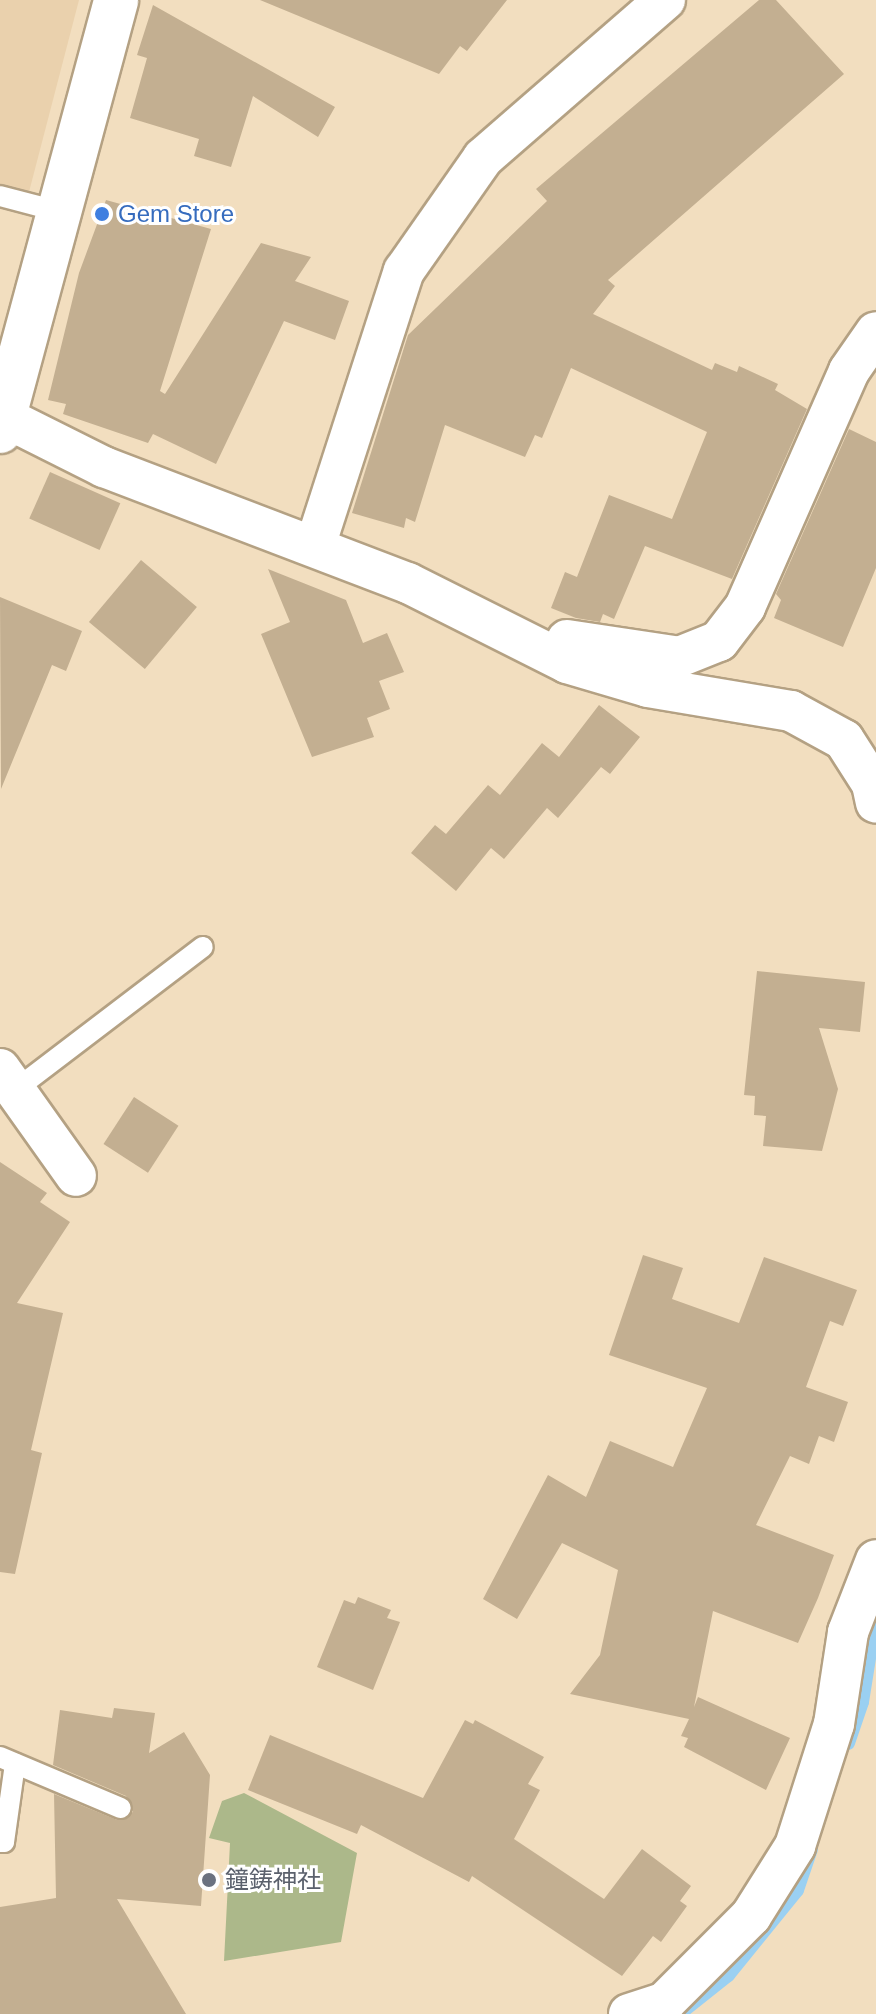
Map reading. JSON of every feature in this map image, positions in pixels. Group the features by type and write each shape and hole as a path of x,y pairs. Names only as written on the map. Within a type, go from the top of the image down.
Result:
{"street":[{"path":"116,0 2,424 104,467 408,583 518,642 567,663 648,687 791,711 844,740 872,784 876,803"},
{"path":"315,546 404,271 483,158 665,0"},
{"path":"518,642 543,633 589,646 679,657 719,641 745,607 849,371 876,332"},
{"path":"8,1080 76,1176"},
{"path":"629,2014 665,2002 751,1916 795,1846 834,1724 848,1632 876,1560"}],"lane":[{"path":"0,196 61,212"},
{"path":"8,1080 203,947"},
{"path":"0,1842 4,1842 7,1761 121,1808"}],"shaded area":[{"path":"0,0 79,0 29,192 0,185"}],"green space":[{"path":"244,1793 357,1853 341,1942 224,1961 230,1843 209,1838 222,1801"}],"building":[{"path":"260,0 507,0 467,51 460,46 439,74"},
{"path":"759,0 776,0 844,74 608,280 615,286 593,314 712,370 715,363 737,372 739,366 778,384 775,390 807,409 732,579 645,546 614,619 603,614 600,622 576,618 551,608 565,572 577,577 609,495 672,519 707,432 571,368 542,438 535,435 525,457 445,425 415,522 406,518 404,528 352,513 408,335 547,201 536,189"},
{"path":"153,5 335,107 318,137 253,96 231,167 194,156 199,139 130,118 147,58 137,55"},
{"path":"106,200 211,229 160,391 165,394 261,243 311,257 295,281 349,301 335,340 284,321 216,464 153,434 148,443 63,414 66,404 48,400 79,273"},
{"path":"849,429 876,442 876,568 843,647 774,618 781,600 776,594"},
{"path":"50,472 120,503 100,550 29,519"},
{"path":"141,560 197,607 145,669 89,622"},
{"path":"268,569 346,600 363,643 387,633 404,672 379,681 390,709 367,718 374,737 312,757 261,634 290,622"},
{"path":"0,597 82,631 66,671 52,665 1,789"},
{"path":"599,705 640,737 610,774 601,767 558,818 547,808 504,859 491,848 456,891 411,853 435,825 446,834 488,785 500,795 542,743 559,757"},
{"path":"757,971 865,982 860,1032 819,1028 838,1089 822,1151 763,1146 766,1116 754,1115 755,1096 744,1095"},
{"path":"134,1097 178,1126 148,1173 104,1144"},
{"path":"0,1162 47,1193 40,1202 70,1222 17,1303 63,1313 31,1450 42,1453 15,1574 0,1572"},
{"path":"643,1255 683,1268 672,1299 739,1323 764,1257 857,1290 843,1326 830,1321 806,1387 848,1402 834,1442 819,1436 809,1464 790,1456 756,1525 834,1555 818,1598 798,1643 713,1611 694,1707 698,1697 790,1738 766,1790 684,1747 688,1738 681,1736 689,1719 570,1694 600,1655 618,1570 562,1543 517,1619 483,1599 548,1475 586,1497 610,1441 673,1467 707,1388 609,1355"},
{"path":"358,1597 391,1610 387,1618 400,1622 373,1690 317,1667 344,1600 355,1604"},
{"path":"114,1708 155,1713 149,1753 184,1732 210,1775 201,1906 117,1899 186,2014 0,2014 0,1907 56,1898 54,1794 117,1820 133,1812 126,1796 53,1765 60,1710 112,1718"},
{"path":"465,1720 473,1724 475,1720 544,1757 528,1784 540,1790 514,1839 604,1899 642,1849 691,1886 680,1901 687,1906 661,1942 653,1936 622,1976 472,1876 469,1882 361,1825 357,1834 248,1790 270,1735 423,1798"}],"waterway":[{"path":"848,1743 862,1702 876,1615"},
{"path":"679,2014 728,1975 797,1890 811,1849"}],"place":[{"name":"Gem Store","path":"102,214"},
{"name":"鐘鋳神社","path":"209,1880"}]}
